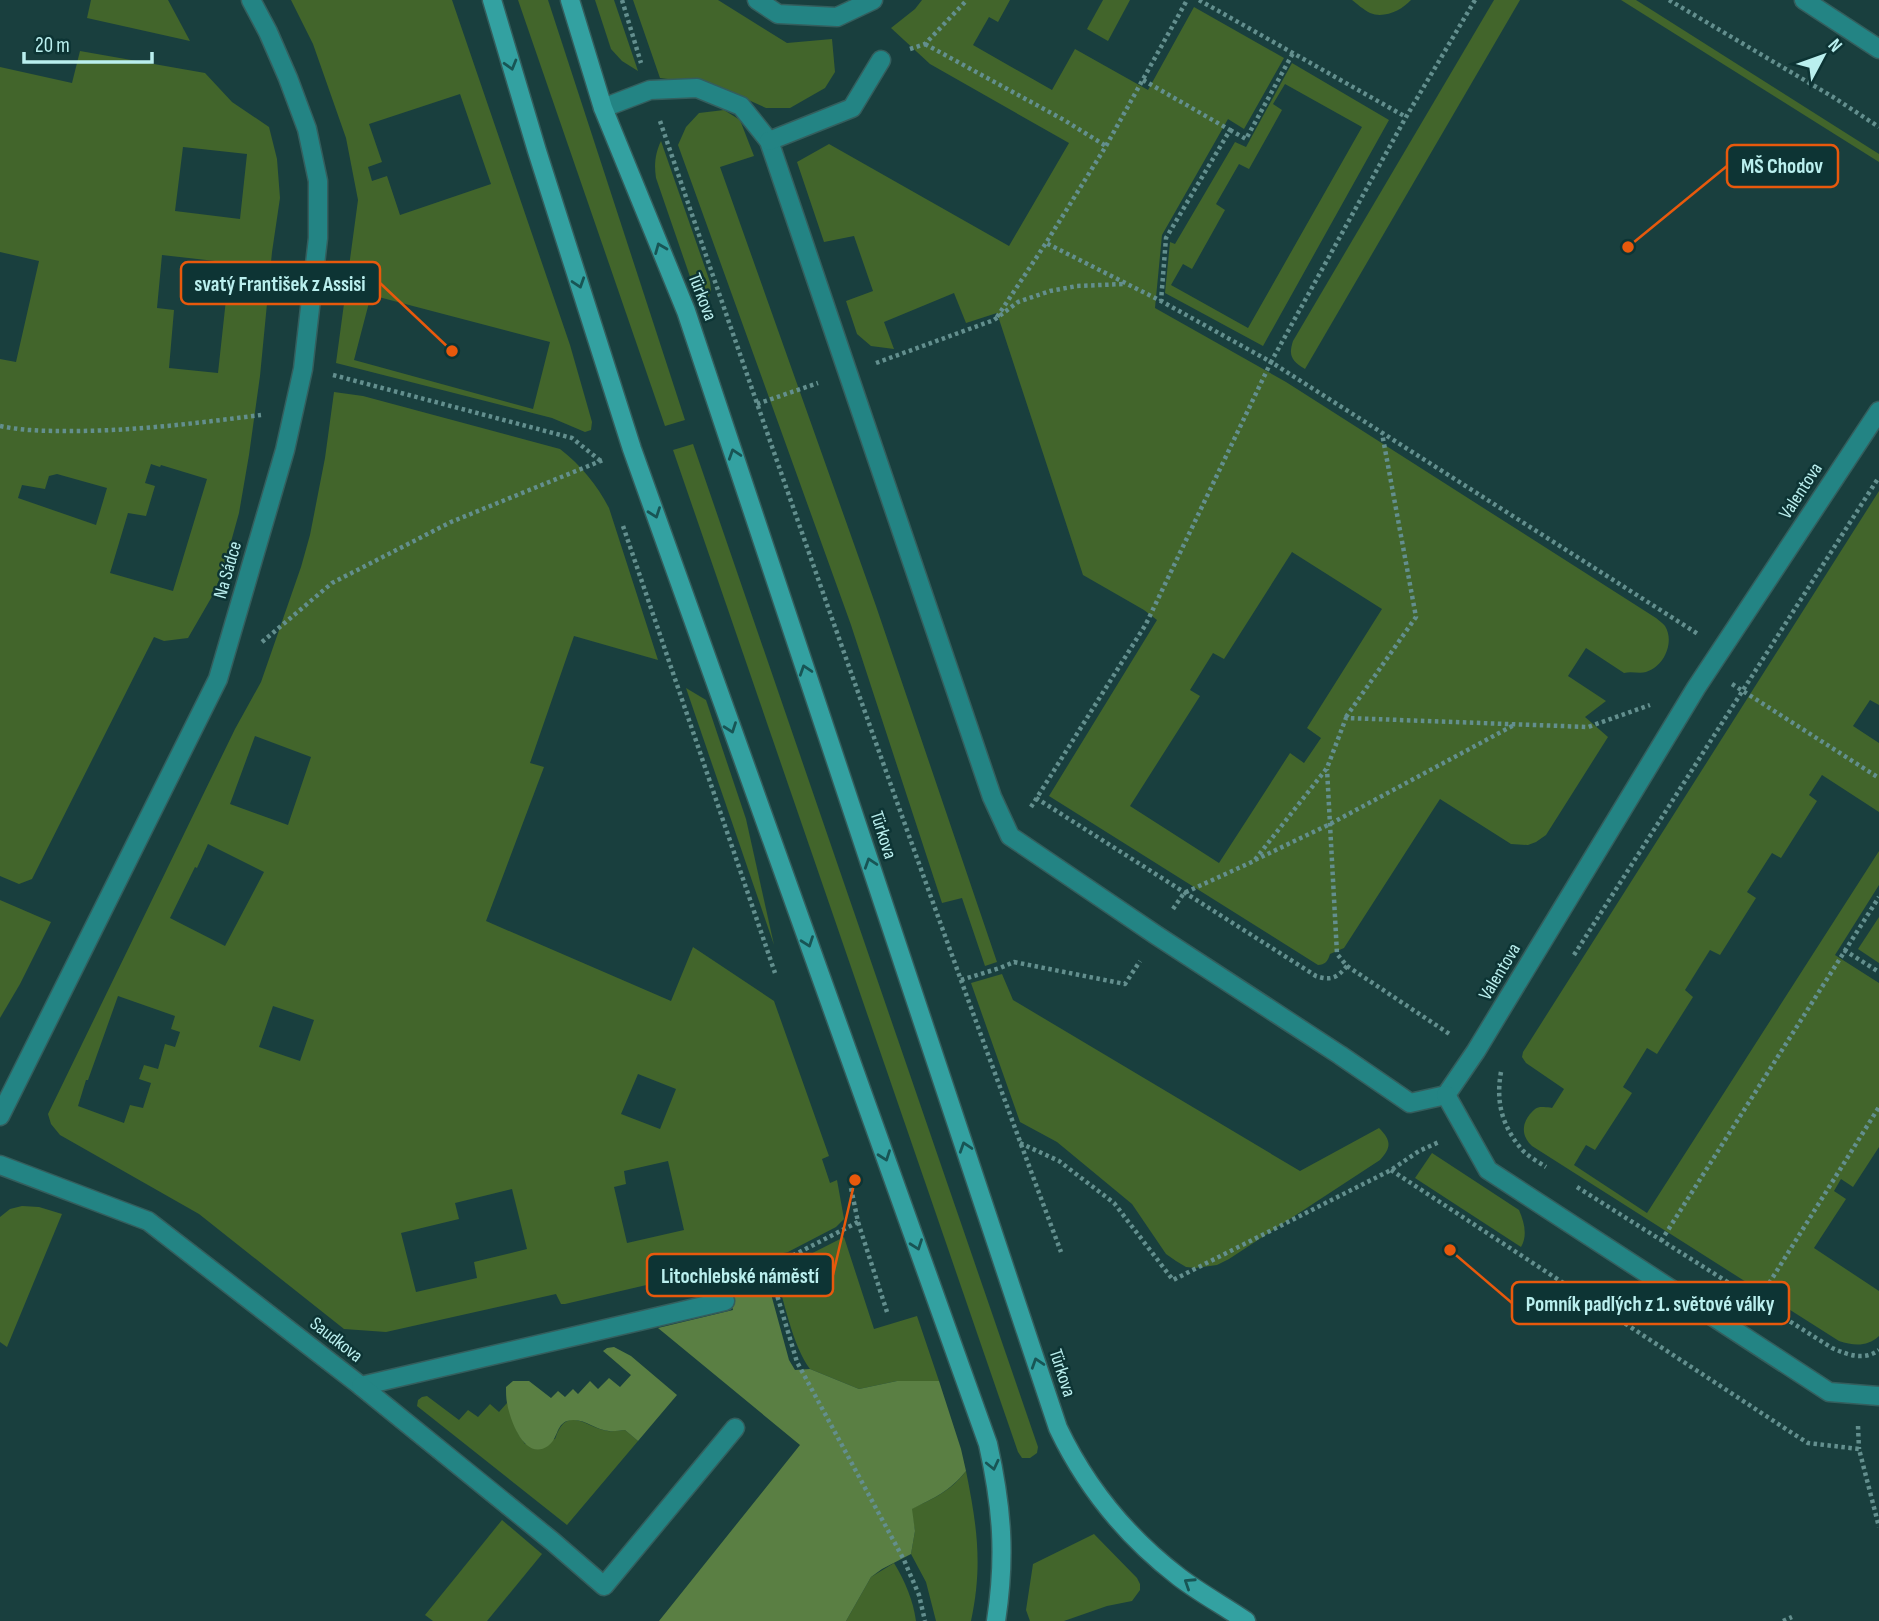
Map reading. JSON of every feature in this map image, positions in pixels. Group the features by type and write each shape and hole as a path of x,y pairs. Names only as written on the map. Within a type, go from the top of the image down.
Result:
{"main road":[{"path":"492,0 632,449 988,1444 996,1482 1003,1561 996,1621"},
{"name":"Türkova","path":"570,0 603,108 686,311 1058,1428 1092,1488 1117,1520 1178,1577 1246,1621"}],"street":[{"name":"Na Sádce","path":"0,1116 218,679 285,450 303,369 318,238 318,181 307,129 288,78 251,0"},
{"path":"757,0 778,14 837,17 873,0"},
{"path":"1804,0 1879,49"},
{"path":"769,141 852,108 881,60"},
{"path":"603,108 650,90 697,88 741,106 769,141 992,797 1010,836 1410,1103 1446,1095 1488,1170 1829,1392 1879,1396"},
{"name":"Valentova","path":"1446,1095 1476,1051 1696,688 1879,411"},
{"name":"Saudkova","path":"0,1165 148,1221 361,1386 725,1301"},
{"path":"361,1386 604,1586 734,1428"}],"path":[{"path":"622,0 757,404 994,1079 1061,1252"},
{"path":"881,60 925,44 967,0"},
{"path":"994,320 1106,146 1187,0"},
{"path":"1199,0 1406,117"},
{"path":"1010,836 1146,624 1271,362 1406,117 1475,0"},
{"path":"1669,0 1879,127"},
{"path":"925,44 1106,146"},
{"path":"1143,80 1246,139 1293,53"},
{"path":"1161,302 1166,238 1230,130"},
{"path":"1046,243 1271,362 1722,649"},
{"path":"746,408 994,320 1018,302 1050,291 1077,286 1125,284"},
{"path":"303,369 572,438 601,461 606,474"},
{"path":"0,426 23,431 90,431 170,427 261,415"},
{"path":"1254,861 1327,768 1346,718 1416,617 1382,432"},
{"path":"258,646 332,583 451,523 601,461"},
{"path":"1567,965 1879,477"},
{"path":"619,513 775,973"},
{"path":"1709,669 1879,778"},
{"path":"1346,718 1588,727 1696,688"},
{"path":"961,980 1014,962 1125,984 1184,893 1330,824 1514,724"},
{"path":"1327,768 1337,954 1347,966 1502,1069 1498,1090 1502,1116 1520,1148 1557,1174"},
{"path":"1036,798 1316,976 1329,980 1338,977 1347,966"},
{"path":"1661,1241 1879,897"},
{"path":"1844,950 1879,972"},
{"path":"1758,1301 1879,1107"},
{"path":"1020,1142 1059,1161 1114,1203 1174,1280 1391,1170 1419,1150 1465,1131"},
{"path":"1391,1170 1808,1443 1859,1449 1879,1527"},
{"path":"1569,1182 1832,1348 1854,1357 1879,1350"},
{"path":"851,1188 858,1222 887,1312"},
{"path":"858,1222 784,1260 768,1265 797,1362 900,1552 919,1595 925,1621"},
{"path":"1783,1621 1792,1617"}],"green space":[{"path":"91,0 168,0 190,41 87,18"},
{"path":"291,0 452,0 570,345 592,422 591,430 585,432 552,418 336,363 358,200 346,138 313,44","holes":["460,94 491,184 400,215 387,176 372,181 368,167 382,162 369,124","371,295 550,342 533,409 354,360"]},
{"path":"518,0 548,0 685,420 665,426"},
{"path":"595,0 614,0 638,71 622,61 611,49"},
{"path":"633,0 718,0 787,43 832,39 835,72 825,88 790,108 766,108 715,85 660,78"},
{"path":"922,0 1010,0 998,22 989,17 973,45 1052,90 1075,49 1148,90 1194,7 1284,58 1244,129 1228,119 1162,235 1155,308 1286,382 1665,626 1669,639 1666,653 1652,669 1643,673 1624,673 1586,648 1568,676 1606,701 1585,717 1608,737 1546,835 1528,845 1511,844 1440,799 1344,948 1330,954 1326,962 1318,965 1049,796 1157,620 1083,575 997,313 966,323 954,293 884,322 894,349 871,346 857,334 846,301 873,291 854,236 824,242 797,162 829,144 1009,246 1069,143 930,64 891,28","holes":["1292,552 1382,609 1307,728 1321,738 1304,763 1290,753 1219,863 1130,806 1200,696 1190,690 1213,653 1224,659"]},
{"path":"1103,0 1130,0 1108,41 1087,29"},
{"path":"1352,0 1411,0 1398,10 1375,15"},
{"path":"1494,0 1520,0 1305,369 1292,358 1293,341"},
{"path":"1621,0 1636,0 1879,154 1879,162"},
{"path":"80,51 205,73 232,102 269,127 277,159 280,198 249,455 239,513 224,567 214,593 188,638 164,641 154,637 32,879 19,884 0,876 0,359 16,362 39,261 0,252 0,67 72,83","holes":["183,147 247,154 240,219 175,211","162,255 215,261 213,279 228,281 218,373 169,368 174,310 157,308","151,464 207,479 173,591 110,573 128,513 146,516 155,486 145,483","57,474 107,488 96,525 18,498 22,485 45,489 49,476"]},
{"path":"1292,63 1389,120 1263,346 1165,293 1170,242 1175,244 1235,142 1246,147","holes":["1285,84 1362,127 1248,328 1171,285 1183,264 1192,269 1225,210 1216,204 1239,164 1249,169 1282,110 1273,104"]},
{"path":"724,110 740,120 754,156 720,167 876,606 997,962 985,966 962,898 942,903 851,625 678,145 686,127 699,113"},
{"path":"661,141 710,282 708,299 697,297 656,178 657,150"},
{"path":"334,392 363,396 560,449 582,469 599,491 609,508 658,660 574,636 530,763 544,767 486,921 671,1001 693,947 774,1001 829,1156 822,1159 830,1183 837,1180 844,1219 836,1227 788,1252 565,1304 561,1304 556,1294 386,1332 344,1329 199,1214 60,1135 51,1124 48,1114 235,729 261,682 301,567 325,458","holes":["255,736 311,757 288,825 230,804","208,844 264,872 225,946 170,918 195,867 197,868","118,996 175,1016 171,1029 180,1032 175,1047 165,1044 158,1069 144,1065 139,1079 151,1083 143,1108 130,1105 124,1123 78,1106","273,1006 314,1020 300,1061 259,1047","638,1074 676,1089 660,1129 621,1114","668,1161 684,1230 627,1243 614,1187 626,1184 624,1171","512,1189 527,1249 474,1262 477,1278 416,1292 401,1233 459,1219 455,1203"]},
{"path":"693,444 1038,1447 1037,1453 1030,1458 1022,1458 1018,1452 673,450"},
{"path":"1879,491 1879,705 1870,700 1853,726 1879,743 1879,812 1822,775 1809,795 1817,801 1781,858 1772,853 1747,892 1756,898 1720,955 1710,950 1685,990 1693,997 1657,1054 1647,1048 1623,1087 1632,1093 1595,1150 1586,1145 1574,1165 1647,1213 1879,851 1879,885 1835,955 1879,983 1879,1147 1853,1187 1841,1179 1834,1191 1846,1199 1814,1248 1879,1291 1879,1336 1865,1344 1855,1345 1839,1341 1532,1146 1524,1131 1527,1118 1538,1107 1552,1108 1564,1089 1526,1063 1522,1057"},
{"path":"686,688 706,700 746,819 774,945"},
{"path":"0,900 51,922 0,1018"},
{"path":"1879,917 1879,963 1858,949"},
{"path":"1002,974 1013,1000 1300,1171 1379,1128 1388,1140 1387,1151 1380,1160 1229,1259 1217,1265 1186,1267 1166,1254 1132,1204 1057,1142 1020,1122 971,983"},
{"path":"1432,1153 1519,1210 1525,1233 1521,1247 1415,1178"},
{"path":"22,1206 39,1207 62,1214 7,1347 0,1342 0,1217 10,1209"},
{"path":"844,1237 874,1329 917,1316 939,1381 897,1381 859,1389 810,1369 804,1360 785,1308 775,1270"},
{"path":"765,1272 789,1360 795,1370 810,1369 859,1389 897,1381 939,1381 966,1471 948,1489 912,1509 915,1531 911,1554 871,1577 846,1621 659,1621 800,1445 658,1328 733,1310 726,1282"},
{"path":"614,1347 631,1356 677,1395 638,1441 625,1430 604,1430 573,1420 563,1423 548,1446 540,1449 526,1444 511,1419 506,1387 513,1381 529,1381 551,1398 558,1391 565,1397 573,1389 578,1394 590,1381 598,1389 609,1378 620,1387 631,1375 603,1351"},
{"path":"427,1396 459,1420 468,1410 478,1417 490,1404 499,1412 507,1403 525,1444 555,1439 565,1422 571,1420 608,1431 625,1430 638,1441 567,1525 417,1406 418,1400"},
{"path":"966,1471 978,1563 971,1621 936,1621 926,1582 911,1554 915,1531 911,1509 948,1489"},
{"path":"502,1520 542,1554 487,1621 433,1621 425,1615"},
{"path":"1094,1534 1137,1578 1140,1590 1132,1601 1107,1606 1064,1621 1030,1621 1026,1610 1033,1564"},
{"path":"894,1563 908,1591 916,1621 846,1621 871,1577"}],"place":[{"name":"MŠ Chodov","path":"1628,247"},
{"name":"svatý František z Assisi","path":"452,351"},
{"name":"Litochlebské náměstí","path":"855,1180"},
{"name":"Pomník padlých z 1. světové války","path":"1450,1250"}]}
